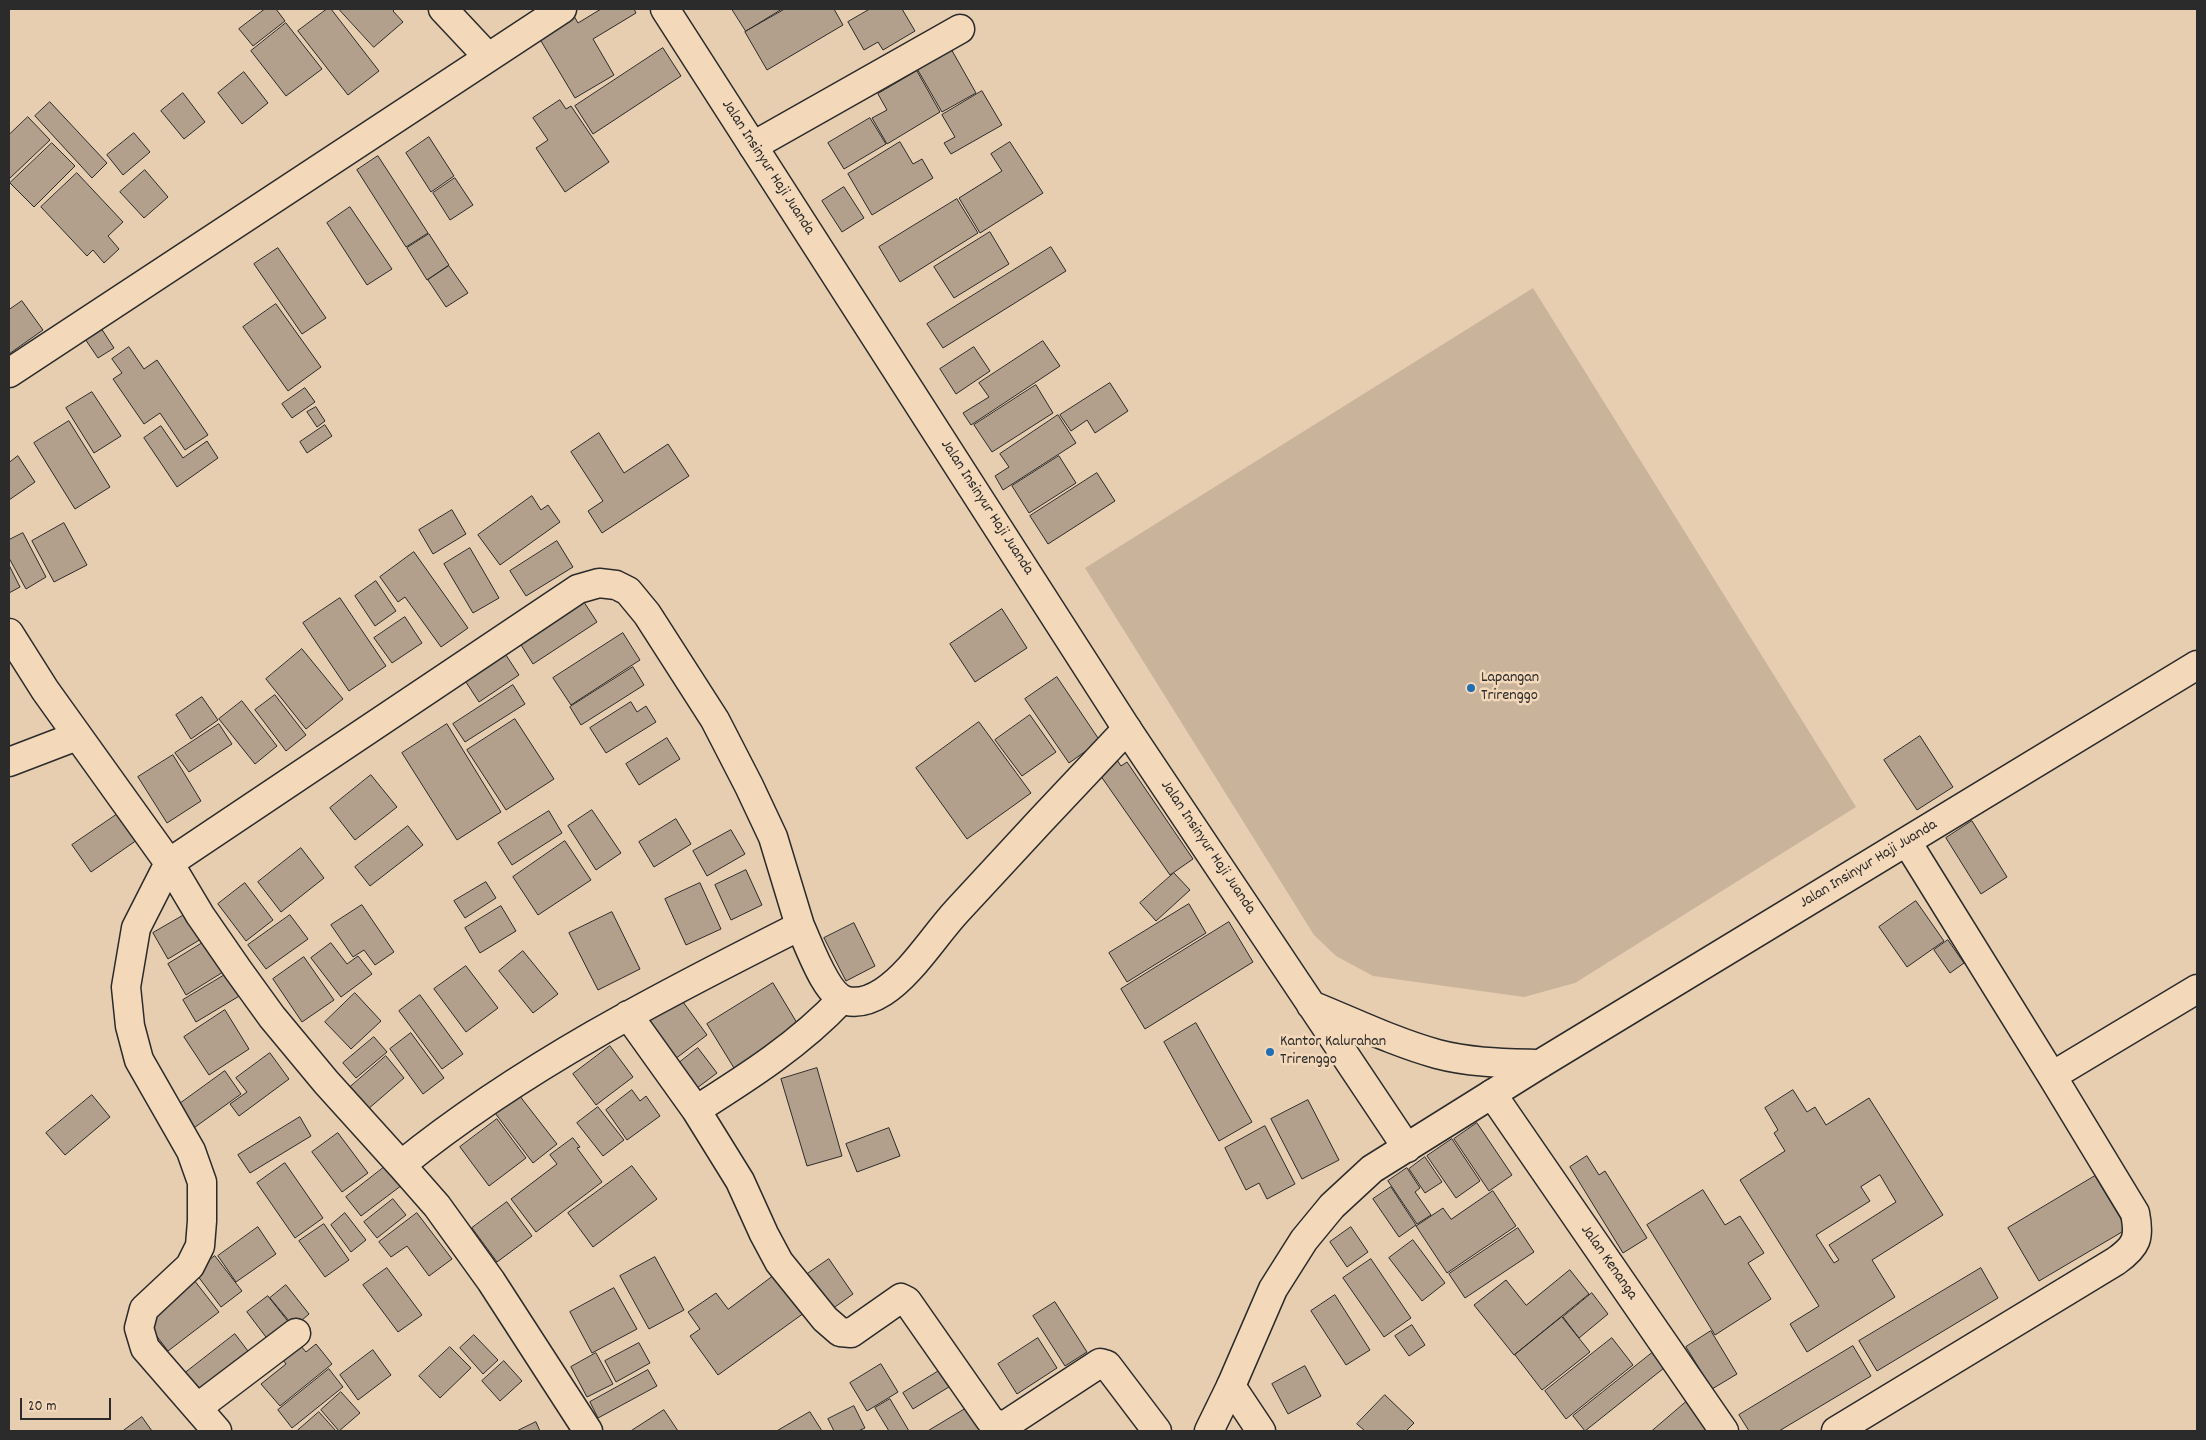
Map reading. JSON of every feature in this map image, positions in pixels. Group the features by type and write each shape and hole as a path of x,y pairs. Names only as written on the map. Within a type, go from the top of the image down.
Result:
{"street":[{"path":"443,9 488,57"},
{"path":"9,373 562,9"},
{"name":"Jalan Insinyur Haji Juanda","path":"665,9 1127,729 1407,1148"},
{"path":"753,146 960,29"},
{"path":"217,1431 145,1348 139,1328 144,1310 190,1266 200,1246 202,1221 202,1182 191,1151 139,1060 130,1026 126,987 136,928 169,863 578,589 599,583 616,586 628,591 646,614 715,720 773,837 800,926 826,982 837,996 847,1001 863,1002 883,992 907,970 956,912 1127,729"},
{"path":"9,633 76,736 169,863 200,915 272,1016 337,1094 437,1206 491,1281 588,1431"},
{"name":"Jalan Insinyur Haji Juanda","path":"1208,1431 1231,1386 1247,1345 1273,1289 1304,1240 1332,1206 1372,1169 1540,1064 2197,666"},
{"path":"9,762 76,736"},
{"path":"1836,1431 2116,1261 2127,1253 2136,1242 2138,1229 2135,1213 1907,842"},
{"path":"401,1165 434,1139 490,1100 561,1054 693,979 800,926"},
{"path":"2052,1076 2197,989"},
{"path":"696,1110 786,1050 820,1023 842,998"},
{"path":"1311,1005 1406,1044 1438,1054 1481,1062 1540,1064"},
{"path":"628,1016 696,1110 740,1181 779,1262 825,1319 840,1332 852,1332 901,1298 907,1301 990,1420 998,1425 1007,1424 1100,1363 1107,1365 1157,1431"},
{"name":"Jalan Kenanga","path":"1492,1094 1724,1431"},
{"path":"197,1408 296,1333"},
{"path":"1231,1386 1261,1431"}],"shaded area":[{"name":"Lapangan Trirenggo","path":"1533,288 1856,807 1575,983 1524,997 1373,976 1336,956 1314,935 1085,568"}],"building":[{"path":"265,9 276,9 285,21 253,46 239,29"},
{"path":"327,9 331,9 379,71 348,95 298,31"},
{"path":"339,9 395,9 393,11 403,22 374,47"},
{"path":"570,9 578,23 601,9 634,9 636,13 593,39 614,75 575,98 535,31"},
{"path":"732,9 782,9 746,31"},
{"path":"785,9 834,9 843,25 767,70 745,32"},
{"path":"870,9 902,9 915,31 883,50 878,42 864,50 848,22"},
{"path":"286,23 322,69 286,96 251,51"},
{"path":"946,40 976,93 942,112 912,60"},
{"path":"663,48 681,76 593,134 575,106"},
{"path":"917,71 940,112 887,144 872,118 887,110 878,94"},
{"path":"244,72 268,103 242,124 218,93"},
{"path":"982,91 1002,125 951,154 944,143 955,137 942,115"},
{"path":"183,93 205,122 184,139 161,111"},
{"path":"560,100 566,109 571,106 609,162 565,192 536,148 548,140 533,118"},
{"path":"50,102 107,163 92,178 35,116"},
{"path":"28,117 50,140 9,179 9,135"},
{"path":"870,118 886,144 844,169 828,143"},
{"path":"134,133 150,152 123,175 107,155"},
{"path":"429,137 454,176 431,192 406,153"},
{"path":"900,142 913,164 922,159 933,178 872,215 848,174"},
{"path":"1010,142 1043,193 980,233 959,198 1002,171 991,154"},
{"path":"52,143 75,166 34,207 10,183"},
{"path":"378,156 428,233 406,247 357,170"},
{"path":"145,170 168,197 144,218 120,192"},
{"path":"77,173 123,222 108,236 119,249 104,263 93,250 87,256 41,207"},
{"path":"455,178 473,205 450,220 433,193"},
{"path":"844,187 864,218 842,232 822,201"},
{"path":"957,199 978,233 900,282 879,247"},
{"path":"350,207 392,269 367,285 327,223"},
{"path":"990,232 1009,264 954,298 934,267"},
{"path":"429,234 449,265 427,280 407,248"},
{"path":"1051,247 1066,271 943,348 927,324"},
{"path":"278,248 326,318 302,334 254,264"},
{"path":"449,266 468,293 446,307 428,280"},
{"path":"22,301 43,330 9,354 9,310"},
{"path":"276,304 321,367 288,391 243,327"},
{"path":"97,322 114,348 98,358 81,333"},
{"path":"1043,341 1060,366 971,425 963,413 989,397 979,383"},
{"path":"129,347 144,369 157,360 208,435 185,450 160,413 144,424 113,379 122,373 112,359"},
{"path":"974,347 990,371 956,394 940,369"},
{"path":"1110,383 1128,411 1095,433 1087,420 1071,431 1060,415"},
{"path":"1036,385 1053,413 992,452 974,425"},
{"path":"305,388 315,402 292,418 282,404"},
{"path":"92,392 121,436 94,453 66,408"},
{"path":"316,407 325,421 317,427 307,412"},
{"path":"1058,415 1076,443 1003,490 995,476 1009,467 1000,454"},
{"path":"69,421 110,487 75,509 34,443"},
{"path":"325,425 332,436 307,453 300,442"},
{"path":"161,426 183,458 207,441 218,458 177,487 144,438"},
{"path":"599,433 624,473 668,444 689,476 602,533 588,511 603,501 571,452"},
{"path":"18,456 35,482 9,500 9,463"},
{"path":"1059,456 1076,483 1029,513 1012,486"},
{"path":"1097,473 1115,501 1048,544 1030,516"},
{"path":"532,496 541,510 548,505 560,522 500,565 478,535"},
{"path":"452,510 466,534 433,554 419,530"},
{"path":"64,523 87,565 54,582 32,541"},
{"path":"23,533 46,577 26,589 9,558 9,540"},
{"path":"557,541 573,567 526,596 510,571"},
{"path":"470,548 499,598 473,613 444,564"},
{"path":"414,552 468,628 441,647 405,597 398,602 380,577"},
{"path":"9,565 20,587 9,593"},
{"path":"376,581 396,611 375,626 355,596"},
{"path":"580,596 597,622 533,664 516,637"},
{"path":"340,598 386,666 349,691 303,623"},
{"path":"1002,609 1027,648 975,682 950,644"},
{"path":"405,617 422,643 392,663 374,638"},
{"path":"623,633 640,660 571,705 553,678"},
{"path":"302,649 343,699 306,729 266,679"},
{"path":"502,649 519,675 479,702 462,676"},
{"path":"633,667 644,685 581,725 570,707"},
{"path":"1057,677 1100,741 1069,763 1025,699"},
{"path":"513,685 525,704 465,742 453,724"},
{"path":"275,695 306,735 286,751 255,710"},
{"path":"202,697 218,720 191,739 176,715"},
{"path":"242,701 277,746 255,764 219,719"},
{"path":"631,702 637,712 646,706 656,722 606,753 590,728"},
{"path":"1030,715 1056,752 1022,776 995,740"},
{"path":"515,719 554,779 506,810 467,750"},
{"path":"979,722 1031,793 967,839 916,768"},
{"path":"219,724 232,744 189,772 175,753"},
{"path":"447,724 501,812 457,840 402,753"},
{"path":"1920,736 1953,787 1917,810 1884,760"},
{"path":"667,738 680,759 639,785 626,764"},
{"path":"173,755 201,801 167,823 138,777"},
{"path":"1117,760 1121,766 1127,762 1193,859 1170,875 1098,772"},
{"path":"371,775 397,807 355,840 330,808"},
{"path":"592,810 621,853 596,870 568,826"},
{"path":"549,811 562,833 512,865 498,843"},
{"path":"119,813 137,840 91,872 72,845"},
{"path":"676,819 691,844 654,867 639,842"},
{"path":"1972,821 2007,877 1981,894 1946,838"},
{"path":"408,826 423,845 370,886 355,867"},
{"path":"731,830 745,854 707,876 693,851"},
{"path":"565,841 591,880 538,915 513,877"},
{"path":"301,848 324,878 281,912 258,882"},
{"path":"746,870 762,905 731,920 715,885"},
{"path":"1174,873 1190,890 1156,921 1140,903"},
{"path":"486,882 496,898 465,918 454,901"},
{"path":"245,883 273,920 246,941 218,904"},
{"path":"700,883 721,929 686,945 665,899"},
{"path":"1916,901 1944,941 1907,967 1879,927"},
{"path":"1189,904 1206,933 1127,982 1109,953"},
{"path":"362,905 394,952 375,965 364,950 353,957 331,925"},
{"path":"501,906 516,931 480,953 465,928"},
{"path":"191,911 206,936 168,959 153,933"},
{"path":"612,912 640,969 598,990 569,933"},
{"path":"290,915 308,939 266,969 248,945"},
{"path":"1229,922 1253,962 1145,1029 1121,989"},
{"path":"854,923 875,966 846,981 824,938"},
{"path":"209,939 228,969 186,995 168,964"},
{"path":"1948,940 1964,963 1950,973 1934,950"},
{"path":"331,943 347,964 358,956 372,974 341,997 311,958"},
{"path":"523,951 558,994 533,1013 499,971"},
{"path":"304,957 334,1000 302,1022 273,979"},
{"path":"466,966 498,1008 466,1032 434,989"},
{"path":"228,973 241,995 196,1022 183,1000"},
{"path":"773,983 800,1028 734,1068 707,1024"},
{"path":"355,993 381,1021 351,1049 325,1022"},
{"path":"420,995 463,1054 442,1069 399,1011"},
{"path":"678,995 707,1035 671,1062 642,1022"},
{"path":"225,1010 249,1049 209,1075 184,1037"},
{"path":"1196,1023 1252,1122 1219,1141 1164,1042"},
{"path":"411,1033 444,1078 423,1094 390,1049"},
{"path":"374,1037 387,1052 356,1078 343,1063"},
{"path":"610,1046 633,1077 596,1105 573,1074"},
{"path":"698,1048 717,1073 693,1091 675,1066"},
{"path":"270,1053 289,1079 239,1116 230,1104 247,1092 236,1078"},
{"path":"386,1056 404,1078 367,1110 349,1088"},
{"path":"817,1068 842,1156 807,1166 781,1079"},
{"path":"225,1071 241,1094 191,1130 174,1108"},
{"path":"632,1090 640,1101 646,1096 660,1116 627,1140 606,1110"},
{"path":"1793,1090 1807,1112 1815,1107 1826,1125 1869,1098 1943,1215 1872,1260 1895,1297 1807,1352 1790,1324 1819,1306 1740,1180 1785,1151 1774,1133 1778,1130 1765,1108","holes":["1880,1175 1896,1202 1829,1245 1839,1260 1834,1263 1816,1235 1870,1201 1861,1187"]},
{"path":"92,1095 110,1117 65,1155 46,1133"},
{"path":"519,1095 557,1144 533,1163 495,1113"},
{"path":"1308,1100 1339,1160 1302,1179 1271,1119"},
{"path":"598,1107 624,1140 603,1156 577,1123"},
{"path":"300,1117 311,1136 250,1173 238,1155"},
{"path":"497,1119 526,1158 489,1186 460,1147"},
{"path":"1477,1123 1512,1175 1489,1191 1454,1139"},
{"path":"1265,1126 1295,1184 1267,1199 1259,1183 1246,1190 1225,1148"},
{"path":"889,1128 900,1156 857,1172 846,1144"},
{"path":"338,1133 368,1173 342,1192 312,1152"},
{"path":"573,1138 580,1147 577,1148 602,1182 536,1232 511,1199 557,1164 550,1155"},
{"path":"1452,1139 1480,1181 1456,1198 1427,1156"},
{"path":"1587,1156 1599,1175 1605,1171 1647,1238 1623,1253 1570,1167"},
{"path":"1425,1157 1442,1182 1425,1193 1409,1169"},
{"path":"285,1163 323,1218 295,1238 257,1183"},
{"path":"387,1165 402,1185 361,1216 346,1197"},
{"path":"632,1166 657,1199 593,1247 568,1213"},
{"path":"1407,1168 1420,1188 1415,1192 1431,1215 1417,1224 1388,1181"},
{"path":"2095,1176 2127,1229 2039,1281 2008,1228"},
{"path":"1391,1187 1416,1225 1399,1237 1373,1199"},
{"path":"1703,1190 1725,1225 1740,1216 1764,1253 1748,1263 1771,1299 1715,1335 1647,1225"},
{"path":"1493,1191 1516,1226 1447,1273 1416,1226 1443,1208 1451,1219"},
{"path":"393,1199 406,1215 377,1238 364,1222"},
{"path":"507,1202 532,1236 497,1262 472,1228"},
{"path":"345,1213 366,1240 351,1252 331,1225"},
{"path":"417,1213 452,1259 429,1276 407,1246 391,1257 379,1242"},
{"path":"324,1224 349,1260 325,1277 299,1241"},
{"path":"258,1227 276,1254 236,1282 218,1256"},
{"path":"1351,1227 1368,1252 1347,1267 1330,1242"},
{"path":"1518,1228 1534,1252 1465,1298 1449,1274"},
{"path":"1413,1240 1445,1283 1422,1301 1389,1258"},
{"path":"215,1256 242,1291 221,1307 194,1271"},
{"path":"655,1257 684,1310 649,1329 620,1276"},
{"path":"829,1259 853,1294 828,1312 803,1277"},
{"path":"1371,1259 1411,1318 1384,1337 1343,1278"},
{"path":"387,1268 422,1315 398,1332 363,1285"},
{"path":"1981,1268 1998,1298 1877,1371 1859,1341"},
{"path":"1570,1270 1589,1294 1514,1355 1474,1305 1506,1280 1526,1305"},
{"path":"776,1274 804,1313 718,1375 690,1336 700,1329 688,1312 716,1293 728,1309"},
{"path":"194,1280 219,1312 168,1351 143,1318"},
{"path":"286,1285 309,1314 294,1327 270,1298"},
{"path":"614,1288 637,1329 592,1353 570,1312"},
{"path":"1592,1293 1608,1314 1579,1338 1563,1317"},
{"path":"1335,1295 1370,1350 1346,1365 1311,1311"},
{"path":"268,1296 290,1324 269,1341 247,1312"},
{"path":"1055,1302 1087,1352 1065,1366 1033,1316"},
{"path":"1562,1317 1590,1352 1542,1390 1515,1355"},
{"path":"1412,1325 1425,1345 1409,1356 1395,1336"},
{"path":"1711,1331 1737,1374 1712,1389 1686,1347"},
{"path":"235,1334 251,1355 195,1397 180,1377"},
{"path":"474,1335 498,1360 483,1374 460,1348"},
{"path":"294,1338 306,1352 316,1344 332,1364 280,1406 261,1384 286,1364 277,1352"},
{"path":"1038,1338 1057,1368 1017,1394 998,1364"},
{"path":"1612,1338 1633,1365 1566,1419 1545,1391"},
{"path":"639,1343 650,1363 616,1382 605,1361"},
{"path":"1853,1346 1871,1376 1779,1431 1749,1431 1739,1415"},
{"path":"450,1347 471,1368 440,1398 419,1376"},
{"path":"373,1350 391,1375 358,1400 340,1375"},
{"path":"596,1353 613,1384 587,1397 571,1367"},
{"path":"1652,1353 1664,1368 1585,1431 1573,1416"},
{"path":"504,1361 522,1381 500,1401 482,1381"},
{"path":"881,1364 898,1392 867,1411 850,1383"},
{"path":"947,1366 957,1382 913,1409 903,1393"},
{"path":"1305,1366 1321,1396 1288,1414 1272,1384"},
{"path":"329,1369 343,1387 292,1428 278,1410"},
{"path":"648,1370 657,1386 598,1418 590,1402"},
{"path":"341,1392 360,1413 339,1431 321,1410"},
{"path":"1385,1395 1414,1423 1406,1431 1365,1431 1357,1424"},
{"path":"890,1399 909,1431 889,1431 875,1408"},
{"path":"1686,1402 1711,1431 1652,1431"},
{"path":"854,1406 865,1428 858,1431 834,1431 828,1419"},
{"path":"970,1406 985,1431 928,1431"},
{"path":"664,1410 678,1431 631,1431"},
{"path":"319,1412 336,1431 297,1431"},
{"path":"810,1412 822,1431 777,1431"},
{"path":"142,1417 152,1431 123,1431"},
{"path":"536,1422 540,1431 517,1431"}],"place":[{"name":"Lapangan Trirenggo","path":"1471,688"},
{"name":"Kantor Kalurahan Trirenggo","path":"1270,1052"}]}
